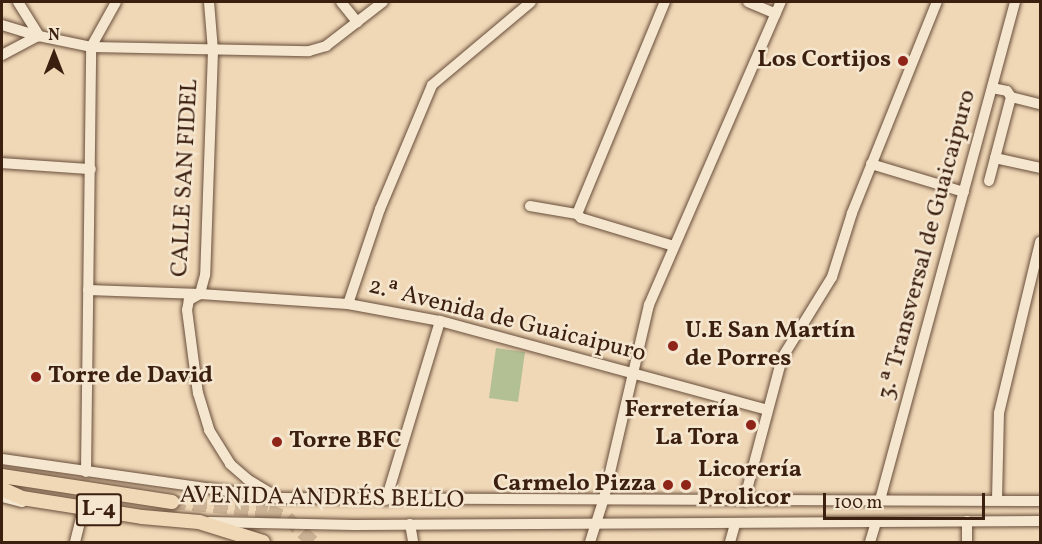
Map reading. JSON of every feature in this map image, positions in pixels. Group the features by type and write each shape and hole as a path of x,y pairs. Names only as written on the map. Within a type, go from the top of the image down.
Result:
{"main road":[{"name":"L-4","path":"2,476 172,502"},
{"name":"AVENIDA ANDRÉS BELLO","path":"2,489 22,498 198,522"},
{"name":"L-4","path":"198,522 263,543"}],"street":[{"path":"18,2 39,36"},
{"path":"86,472 92,47 116,2"},
{"name":"CALLE SAN FIDEL","path":"210,2 213,51 204,275 200,294 189,300 187,310 201,408 209,430 230,464 247,479 278,498"},
{"path":"341,2 357,22"},
{"path":"2,25 39,36 92,47 309,51 326,46 383,2"},
{"path":"348,304 380,209 432,85 531,2"},
{"path":"577,214 666,2"},
{"path":"748,2 776,14"},
{"path":"590,543 604,498 632,372 650,305 782,2"},
{"path":"744,501 767,410 786,349 832,277 849,219 937,2"},
{"name":"3.ª Transversal de Guaicaipuro","path":"880,500 1015,2"},
{"path":"2,55 39,36"},
{"path":"989,181 1011,97 1008,91 992,88"},
{"path":"1011,97 1041,104"},
{"path":"995,158 1041,168"},
{"path":"2,176 2,164 91,169"},
{"path":"871,164 964,192"},
{"path":"530,206 577,214 580,218 674,246"},
{"path":"997,500 999,413 1041,242"},
{"name":"2.ª Avenida de Guaicaipuro","path":"88,290 200,294 348,304 440,321 767,410"},
{"path":"386,500 440,321"},
{"name":"AVENIDA ANDRÉS BELLO","path":"2,459 278,498 1041,501"},
{"name":"L-4","path":"2,497 83,510 142,516"},
{"path":"75,543 83,510"},
{"path":"967,521 967,543"},
{"name":"AVENIDA ANDRÉS BELLO","path":"198,522 735,524 1041,521"},
{"path":"870,543 876,522"},
{"path":"410,524 413,541"},
{"path":"730,543 735,524"}],"green space":[{"path":"496,348 525,352 518,402 489,398"}],"tunnel":[{"path":"172,502 268,511 287,518 313,542"}],"place":[{"name":"Los Cortijos","path":"903,61"},
{"name":"U.E San Martín de Porres","path":"673,346"},
{"name":"Torre de David","path":"36,377"},
{"name":"Ferretería La Tora","path":"751,425"},
{"name":"Torre BFC","path":"277,442"},
{"name":"Carmelo Pizza","path":"668,485"},
{"name":"Licorería Prolicor","path":"686,485"}]}
